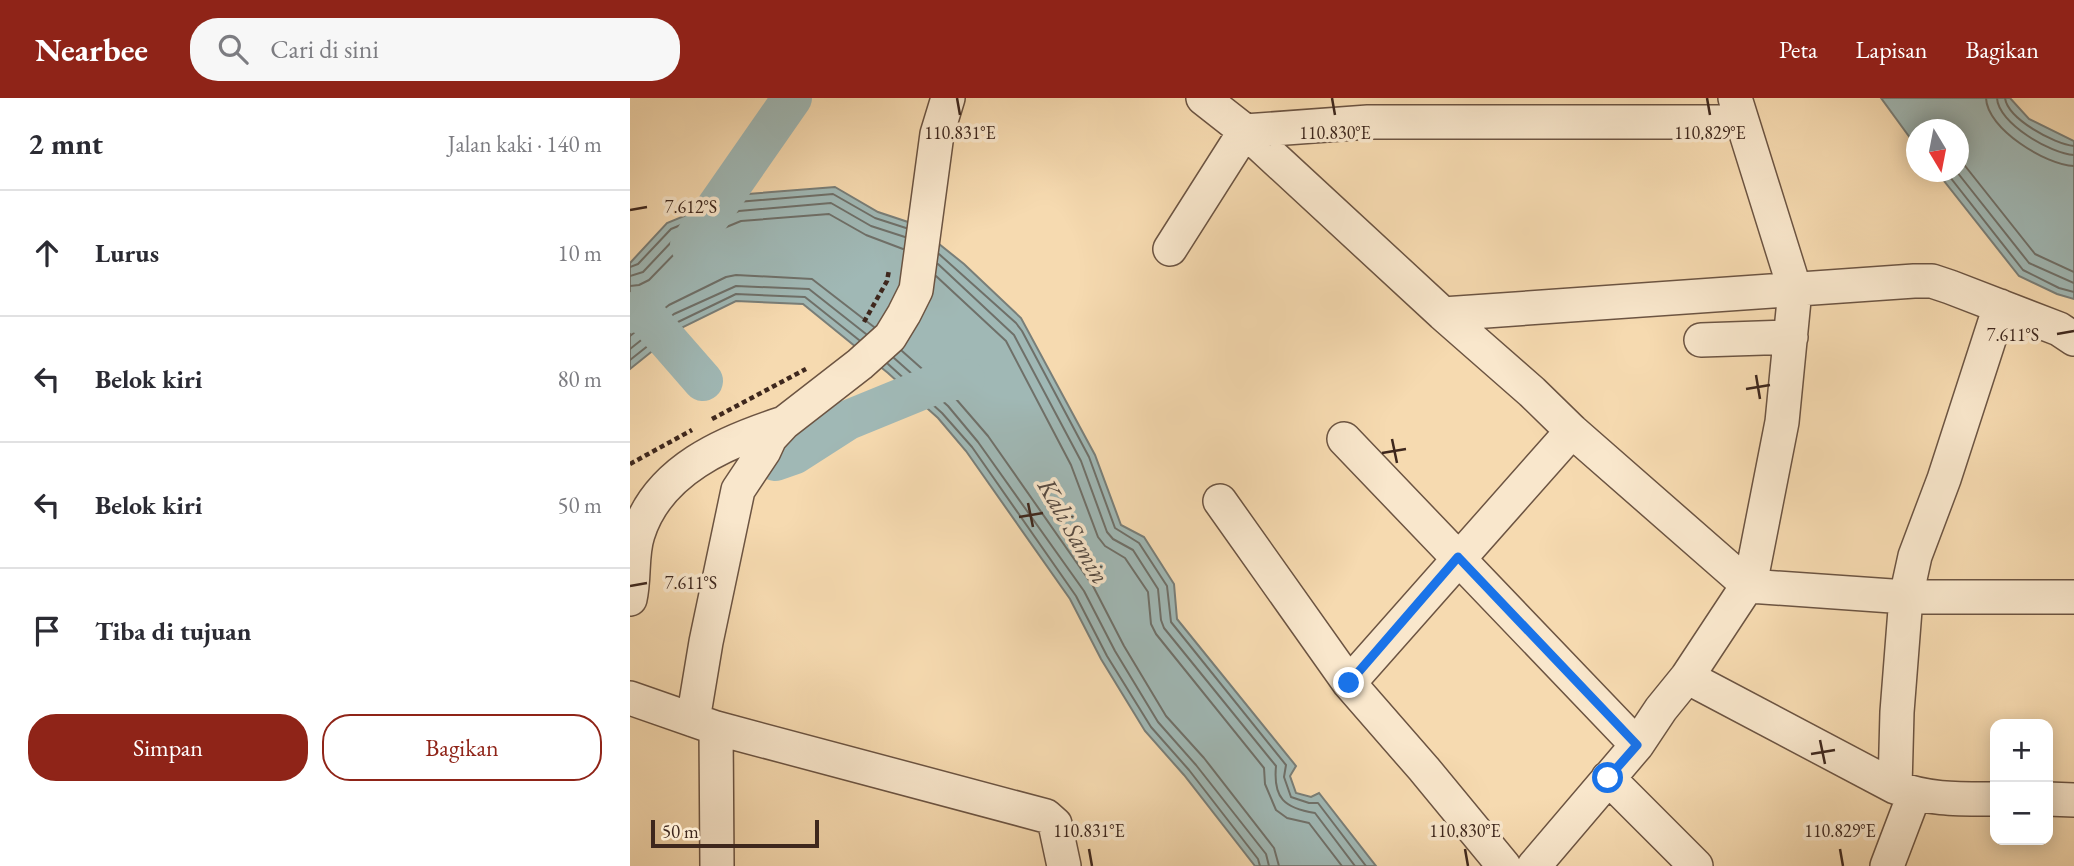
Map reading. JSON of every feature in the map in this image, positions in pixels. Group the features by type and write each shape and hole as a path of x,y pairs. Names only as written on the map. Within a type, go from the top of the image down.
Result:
{"street":[{"path":"717,866 705,724 706,642 738,490 771,438 784,423 890,337 916,290 937,134 948,98"},
{"path":"1203,98 1245,131 1572,431 1749,586 1906,597 2074,597"},
{"path":"1245,131 1367,122 1738,110 1795,290 1783,422 1749,586 1637,745 1534,866"},
{"path":"1170,248 1245,131"},
{"path":"1443,314 1933,281 2059,330 2074,339"},
{"path":"1886,866 1905,791 1897,712 1906,597 1915,556 1944,479 2000,306"},
{"path":"1701,340 1791,337"},
{"path":"630,599 634,585 633,552 638,532 653,500 694,462 754,432 784,423"},
{"path":"1349,683 1572,431"},
{"path":"1344,439 1637,745"},
{"path":"1220,501 1349,683 1504,866"},
{"path":"1687,677 1905,791 1940,799 1990,799"},
{"path":"630,698 705,724 1046,816 1055,824 1064,866"},
{"path":"1608,778 1696,866"},
{"path":"2053,799 2074,800"}],"path":[{"path":"860,328 887,281 889,268"},
{"path":"630,464 817,363"}],"water":[{"path":"1881,98 2010,98 2029,119 2074,141 2074,299 2019,276 1945,182 1969,182 1969,119 1906,119 1906,132"},
{"path":"835,187 878,212 914,224 964,264 1021,318 1095,455 1121,525 1144,537 1174,584 1177,619 1296,766 1290,776 1296,793 1311,797 1319,793 1376,866 1255,866 1184,775 1145,731 1101,659 1070,599 966,451 938,418 888,373 803,304 736,301 681,328 630,369 630,263 667,223 735,195"}],"waterway":[{"name":"Kali Samin","path":"690,245 792,98"},
{"name":"Kali Samin","path":"630,313 641,310 703,381"},
{"name":"Kali Samin","path":"775,461 795,454 848,420 941,382 965,379"}],"route":[{"path":"1349,683 1458,557 1637,745 1608,778"}]}
